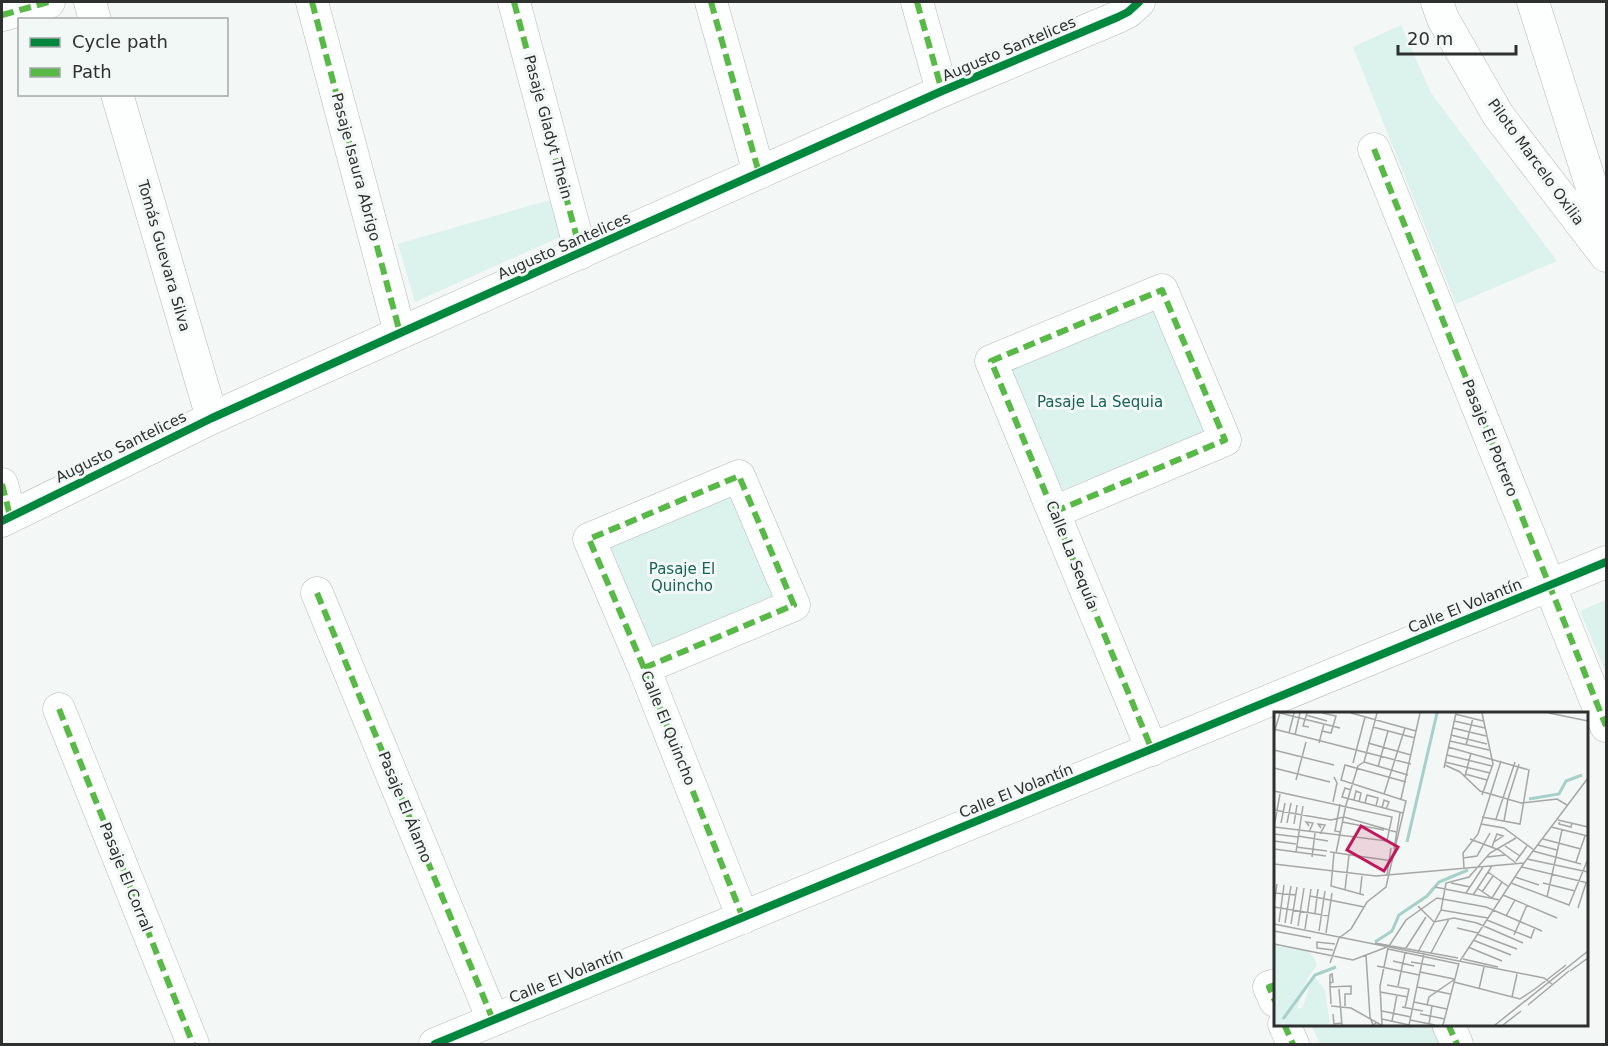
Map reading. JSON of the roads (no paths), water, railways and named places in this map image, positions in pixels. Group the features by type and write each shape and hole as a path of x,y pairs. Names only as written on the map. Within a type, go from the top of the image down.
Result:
{"street":[{"path":"2,15 50,2"},
{"path":"90,2 94,18"},
{"name":"Pasaje Isaura Abrigo","path":"312,2 400,333"},
{"name":"Pasaje Gladyt Thein","path":"514,2 581,253"},
{"path":"711,2 759,173"},
{"path":"917,2 942,92"},
{"name":"Augusto Santelices","path":"6,518 212,418 942,92 1118,17 1139,2"},
{"name":"Piloto Marcelo Oxilia","path":"1437,2 1443,19 1498,115 1606,256"},
{"name":"Piloto Marcelo Oxilia","path":"1533,2 1606,232"},
{"name":"Tomás Guevara Silva","path":"118,96 212,418"},
{"name":"Pasaje El Potrero","path":"1374,149 1606,726"},
{"name":"Calle La Sequía","path":"1054,512 1225,440 1162,290 991,361 1152,750"},
{"name":"Calle El Quincho","path":"644,668 794,605 739,476 589,539 644,668 743,918"},
{"path":"2,484 6,518"},
{"name":"Calle El Volantín","path":"435,1044 1606,562"},
{"name":"Pasaje El Álamo","path":"317,593 494,1020"},
{"name":"Pasaje El Corral","path":"59,709 193,1044"},
{"path":"1285,1025 1293,1044"},
{"path":"1449,1025 1457,1044"}],"park label":[{"name":"Pasaje La Sequia","path":"1100,402"},
{"name":"Pasaje El Quincho","path":"682,578"}]}
